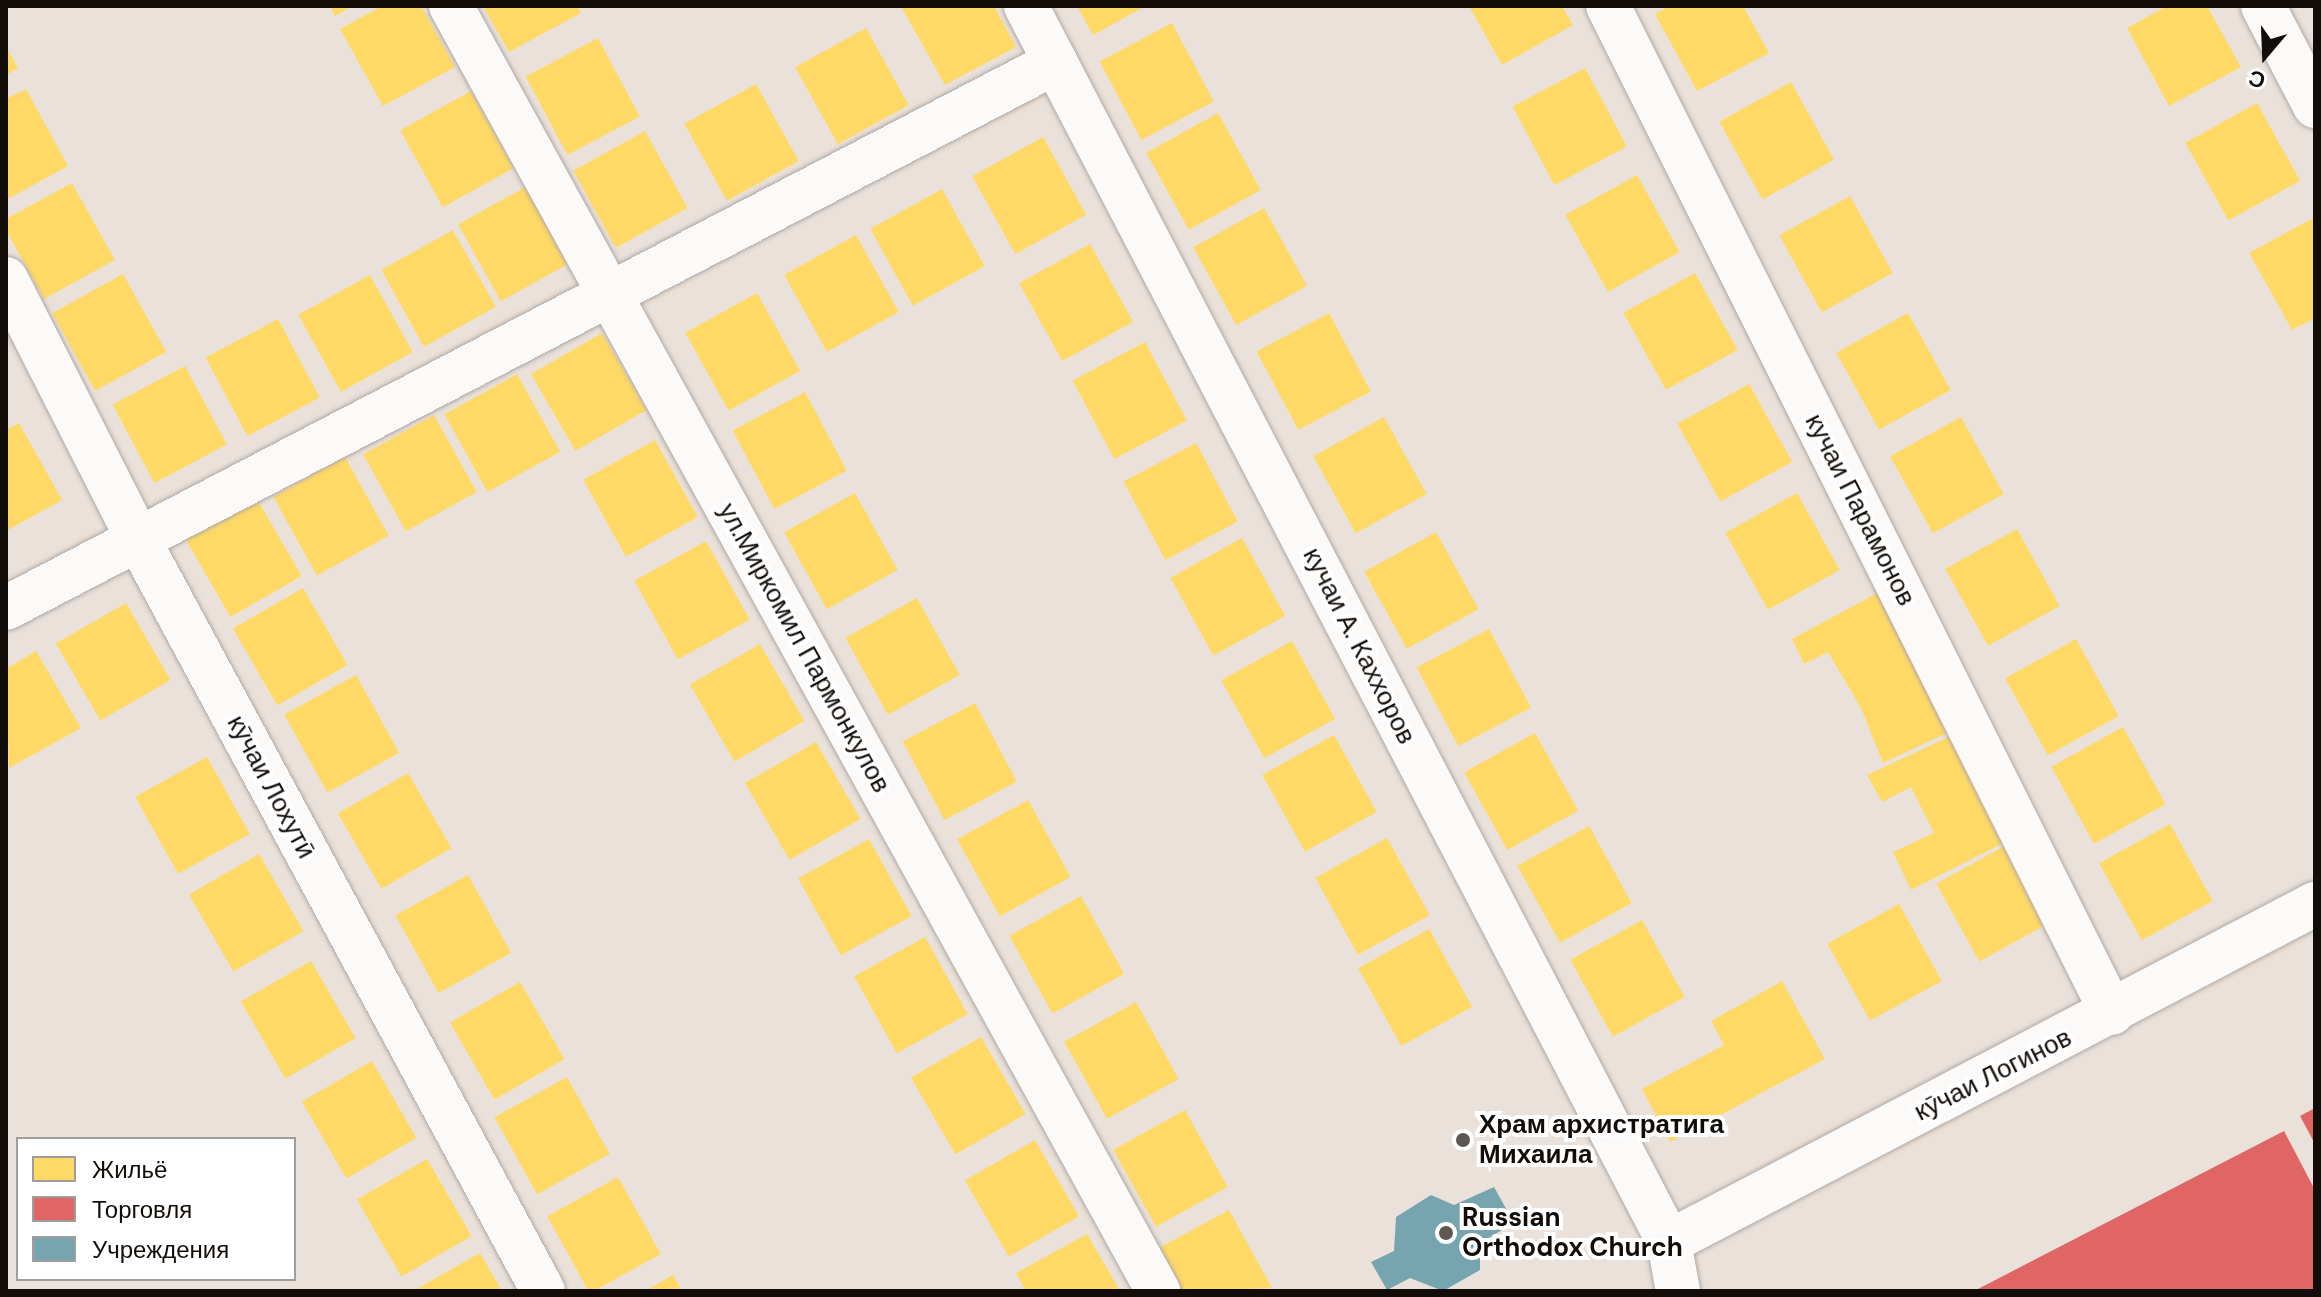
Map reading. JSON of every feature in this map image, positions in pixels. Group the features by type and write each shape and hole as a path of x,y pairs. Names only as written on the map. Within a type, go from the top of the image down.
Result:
{"street":[{"name":"ул.Миркомил Пармонкулов","path":"451,6 1158,1291"},
{"name":"кучаи А. Каххоров","path":"1026,6 1669,1242 1678,1291"},
{"name":"кучаи Парамонов","path":"1608,6 2112,1013"},
{"path":"2263,6 2315,106"},
{"path":"6,608 608,292 1056,62"},
{"name":"кӯчаи Лохутӣ","path":"6,279 138,539 543,1291"},
{"name":"кӯчаи Логинов","path":"1669,1242 2112,1013 2315,904"}],"building: Жильё":[{"path":"330,6 353,6 335,16"},
{"path":"382,6 421,6 455,67 383,106 340,29"},
{"path":"483,6 577,6 581,13 509,52"},
{"path":"994,6 1016,47 945,85 902,8"},
{"path":"1077,6 1146,6 1093,35"},
{"path":"1469,6 1562,6 1573,25 1502,65"},
{"path":"1670,6 1743,6 1769,53 1697,91 1655,14"},
{"path":"2167,6 2207,6 2241,67 2169,106 2127,28"},
{"path":"1172,23 1214,102 1141,140 1100,61"},
{"path":"866,28 909,105 838,144 795,67"},
{"path":"598,38 640,117 567,155 526,76"},
{"path":"6,46 18,68 6,75"},
{"path":"1585,68 1627,147 1554,185 1513,106"},
{"path":"1791,82 1834,160 1762,200 1719,122"},
{"path":"756,84 799,161 727,201 684,124"},
{"path":"26,89 68,166 6,200 6,99"},
{"path":"471,91 514,168 443,207 400,130"},
{"path":"2257,103 2300,181 2228,221 2185,143"},
{"path":"1218,113 1261,190 1189,230 1146,153"},
{"path":"645,131 688,208 616,248 573,171"},
{"path":"1043,137 1086,215 1015,254 972,176"},
{"path":"1637,175 1680,252 1608,292 1565,215"},
{"path":"72,183 115,260 44,299 6,230 6,219"},
{"path":"529,185 572,262 501,301 458,224"},
{"path":"942,189 985,266 913,306 870,229"},
{"path":"1850,196 1893,273 1822,312 1779,235"},
{"path":"1264,208 1307,286 1236,325 1193,247"},
{"path":"2315,217 2315,318 2292,330 2249,253"},
{"path":"453,230 496,307 424,347 381,270"},
{"path":"856,235 899,312 827,352 784,275"},
{"path":"1090,244 1133,322 1062,361 1019,283"},
{"path":"1695,273 1738,350 1666,390 1623,313"},
{"path":"123,274 166,352 95,391 52,313"},
{"path":"370,275 413,352 341,392 298,315"},
{"path":"757,293 800,371 728,411 685,333"},
{"path":"1329,313 1371,392 1298,430 1257,351"},
{"path":"1908,313 1951,390 1879,430 1836,353"},
{"path":"278,319 320,398 247,436 206,357"},
{"path":"602,333 646,410 575,451 531,374"},
{"path":"1145,342 1187,421 1114,459 1073,380"},
{"path":"185,366 227,445 154,483 113,404"},
{"path":"517,374 560,452 488,492 444,414"},
{"path":"1749,384 1792,462 1720,502 1677,424"},
{"path":"805,392 847,471 774,509 733,430"},
{"path":"434,415 477,492 406,531 363,454"},
{"path":"1384,417 1427,494 1356,533 1313,456"},
{"path":"1961,417 2004,494 1933,533 1890,456"},
{"path":"19,423 62,500 6,531 6,430"},
{"path":"655,440 698,517 626,557 583,480"},
{"path":"1196,443 1238,522 1165,560 1124,481"},
{"path":"345,457 389,536 317,575 273,497"},
{"path":"855,493 898,570 827,609 784,532"},
{"path":"1797,493 1840,570 1768,610 1725,533"},
{"path":"257,499 302,576 230,617 186,540"},
{"path":"2017,529 2060,606 1988,646 1945,569"},
{"path":"1436,532 1479,609 1407,649 1364,572"},
{"path":"1242,538 1285,616 1213,656 1170,578"},
{"path":"706,541 750,620 678,659 634,581"},
{"path":"303,588 348,665 277,706 233,628"},
{"path":"1881,591 1951,731 1883,763 1861,708 1828,652 1804,664 1792,639"},
{"path":"917,598 960,675 888,715 845,638"},
{"path":"126,603 170,680 100,721 56,644"},
{"path":"1489,629 1531,708 1458,746 1417,667"},
{"path":"2076,639 2119,716 2048,755 2005,678"},
{"path":"1292,641 1335,719 1264,758 1221,680"},
{"path":"760,644 804,721 734,762 690,684"},
{"path":"36,651 81,728 9,768 6,669"},
{"path":"356,675 399,753 327,793 284,715"},
{"path":"975,703 1017,782 944,820 903,741"},
{"path":"2123,727 2166,804 2094,844 2051,767"},
{"path":"1535,733 1578,811 1507,850 1464,772"},
{"path":"1334,735 1377,812 1305,852 1262,775"},
{"path":"1953,735 2007,841 1911,890 1893,852 1934,833 1911,787 1882,802 1867,775"},
{"path":"816,742 860,819 789,860 745,783"},
{"path":"207,757 250,834 178,874 135,797"},
{"path":"408,773 451,848 381,889 338,814"},
{"path":"1028,800 1071,877 1000,916 957,839"},
{"path":"2170,824 2213,901 2142,940 2099,863"},
{"path":"1589,826 1632,903 1560,943 1517,866"},
{"path":"1387,838 1430,915 1358,955 1315,878"},
{"path":"869,839 912,916 841,955 798,878"},
{"path":"2008,844 2051,922 1979,962 1936,884"},
{"path":"259,854 304,931 233,972 189,894"},
{"path":"468,875 511,953 439,993 395,915"},
{"path":"1081,896 1124,974 1052,1014 1009,936"},
{"path":"1899,904 1942,981 1870,1021 1827,944"},
{"path":"1642,920 1685,997 1613,1037 1570,960"},
{"path":"1429,929 1472,1007 1401,1046 1358,968"},
{"path":"925,937 968,1014 897,1053 854,976"},
{"path":"311,961 356,1038 285,1079 241,1002"},
{"path":"1782,981 1825,1059 1670,1142 1642,1089 1724,1045 1711,1021"},
{"path":"520,982 564,1059 494,1100 450,1023"},
{"path":"1136,1002 1179,1079 1107,1119 1064,1042"},
{"path":"981,1037 1026,1114 955,1155 911,1078"},
{"path":"372,1061 416,1138 346,1179 302,1102"},
{"path":"567,1077 610,1154 537,1194 494,1117"},
{"path":"1185,1110 1228,1187 1156,1227 1113,1150"},
{"path":"1035,1140 1079,1216 1009,1257 965,1180"},
{"path":"427,1159 472,1236 401,1277 357,1200"},
{"path":"618,1177 661,1254 594,1291 589,1291 547,1216"},
{"path":"1229,1210 1272,1288 1180,1291 1157,1249"},
{"path":"1087,1234 1120,1291 1026,1291 1016,1273"},
{"path":"480,1253 502,1291 413,1291"},
{"path":"673,1275 682,1291 645,1291"}],"building: Торговля":[{"path":"2315,1108 2315,1144 2300,1116"},
{"path":"2284,1131 2315,1190 2315,1291 1974,1291"}],"building: Учреждения":[{"name":"Russian Orthodox Church","path":"1494,1187 1514,1223 1480,1243 1480,1270 1443,1291 1410,1278 1387,1290 1371,1262 1394,1251 1396,1217 1431,1195 1454,1205"}],"place":[{"name":"Храм архистратига Михаила","path":"1463,1140"},
{"name":"Russian Orthodox Church","path":"1446,1233"}]}
